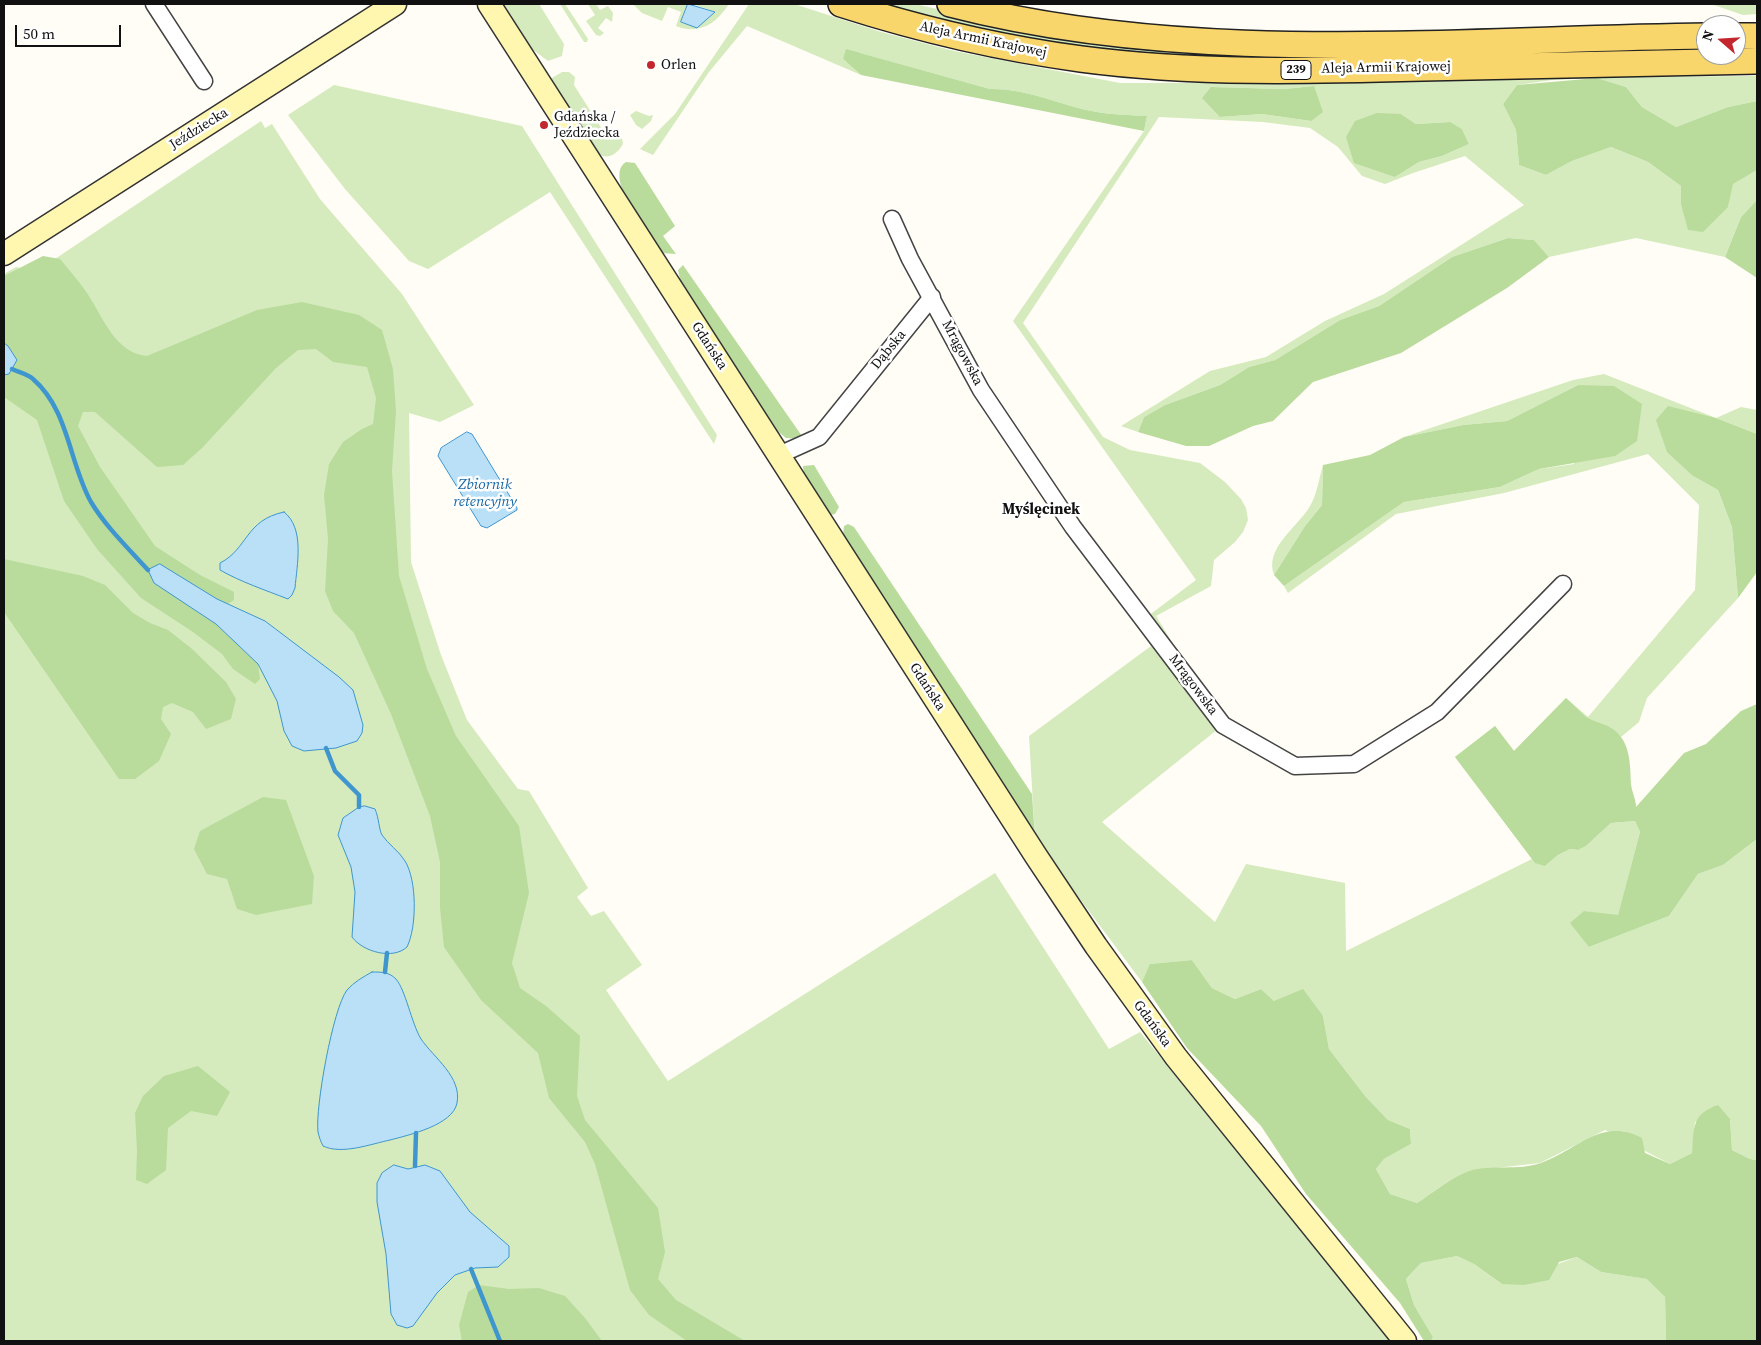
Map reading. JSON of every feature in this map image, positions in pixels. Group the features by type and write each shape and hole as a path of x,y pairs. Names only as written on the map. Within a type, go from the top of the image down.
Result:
{"main road":[{"name":"Jeździecka","path":"4,254 396,4"},
{"name":"Gdańska","path":"489,4 1036,856 1096,946 1176,1057 1405,1341"},
{"name":"Aleja Armii Krajowej","path":"842,4 903,23 1000,46 1080,59 1157,66 1330,70 1757,61"},
{"name":"Aleja Armii Krajowej","path":"950,4 1055,25 1124,35 1208,41 1353,43 1696,36"}],"street":[{"path":"154,4 204,81"},
{"path":"892,218 932,297"},
{"name":"Dąbska","path":"779,455 819,437 932,297"},
{"name":"Mrągowska","path":"932,297 981,390 1073,527 1223,725 1296,766 1354,764 1436,712 1563,584"}],"green space":[{"path":"504,4 539,4 564,44 562,56 548,61 532,49"},
{"path":"560,4 565,4 588,39 587,42 584,42"},
{"path":"588,4 596,4 600,10 608,6 613,13 612,22 606,18 598,28 604,33 600,36 596,35 586,21 595,15"},
{"path":"633,4 688,4 681,22 715,12 693,4 729,4 717,18 705,27 691,29 676,26 681,12 668,7 662,21 642,13"},
{"path":"749,4 794,4 881,32 954,51 1120,83 1309,83 1600,77 1757,76 1757,101 1728,107 1676,127 1642,107 1626,87 1597,78 1552,80 1517,85 1503,104 1516,130 1519,165 1546,175 1572,161 1611,147 1648,162 1681,186 1681,204 1728,207 1732,184 1757,170 1757,200 1741,217 1725,257 1636,238 1549,257 1534,240 1508,238 1452,257 1379,306 1340,320 1275,360 1249,367 1220,385 1165,405 1144,417 1138,432 1121,426 1210,371 1266,357 1325,321 1384,294 1524,205 1465,156 1385,184 1362,176 1338,147 1310,128 1263,122 1159,117 1023,323 1103,437 1130,450 1200,463 1225,482 1241,499 1246,508 1248,520 1243,532 1235,542 1214,560 1211,586 1156,616 1223,725 1102,822 1215,922 1246,864 1345,883 1346,951 1532,859 1455,757 1495,726 1514,751 1566,698 1588,717 1695,590 1699,505 1648,454 1504,493 1396,514 1288,593 1284,586 1404,502 1500,487 1539,469 1574,464 1578,385 1507,421 1463,425 1404,437 1573,380 1604,374 1716,418 1693,476 1718,490 1732,527 1738,598 1647,698 1639,722 1621,737 1610,727 1545,866 1558,855 1570,849 1578,850 1586,846 1611,823 1635,821 1640,832 1618,916 1584,911 1589,947 1669,916 1698,874 1723,865 1757,839 1757,1160 1750,1159 1732,1150 1730,1119 1695,1122 1692,1153 1670,1164 1605,1130 1540,1163 1469,1171 1447,1182 1417,1203 1390,1194 1376,1169 1384,1159 1411,1144 1410,1129 1388,1120 1366,1097 1329,1049 1323,1016 1274,1001 1261,989 1235,999 1212,988 1192,960 1151,964 1142,982 1035,839 1029,736 1151,646 1136,625 1196,580 1013,321 1144,131 1147,116 1097,112 1018,91 990,89 860,53 843,59 861,75 747,26 709,72 653,155 640,149 675,114","holes":["1314,86 1311,121 1262,114 1220,117 1211,87 1284,89","1401,114 1416,124 1449,122 1462,129 1469,144 1442,156 1419,162 1395,177"]},
{"path":"867,4 915,4 1007,25 1696,45 1696,54 1253,61 1050,46"},
{"path":"1711,4 1757,4 1757,14 1743,15"},
{"path":"846,49 990,89 1018,91 1097,112 1147,116 1144,131 861,75 843,59"},
{"path":"562,72 569,72 575,77 574,85 607,137 615,135 622,139 623,144 613,155 599,155 552,81 552,78"},
{"path":"1597,78 1626,87 1642,107 1676,127 1728,107 1757,101 1757,170 1733,184 1728,207 1703,232 1688,230 1681,204 1681,186 1648,162 1611,147 1572,161 1546,175 1519,165 1516,130 1503,104 1517,85"},
{"path":"334,85 522,126 717,435 714,444 550,192 428,269 409,261 345,189 288,115"},
{"path":"1314,86 1323,112 1311,121 1262,114 1220,117 1202,98 1211,87 1284,89"},
{"path":"636,111 649,116 653,115 651,121 642,129 636,125 630,115"},
{"path":"1377,113 1401,114 1416,124 1450,122 1462,129 1469,144 1442,156 1419,162 1395,177 1354,163 1346,137 1355,121"},
{"path":"261,121 265,128 272,124 320,199 402,294 474,405 440,422 409,413 411,562 441,655 467,720 518,789 529,791 588,888 577,897 591,916 604,911 642,965 606,990 668,1081 995,873 1109,1049 1140,1032 1391,1341 4,1341 4,274 16,267 37,271"},
{"path":"626,162 635,163 675,226 663,236 676,254 662,253 630,208 620,180 620,170"},
{"path":"1757,200 1757,278 1725,257 1741,217"},
{"path":"1508,238 1534,240 1549,257 1507,288 1401,353 1313,382 1273,421 1253,426 1209,446 1186,446 1138,432 1144,417 1165,405 1220,385 1249,367 1275,360 1340,320 1379,306 1452,257"},
{"path":"43,256 60,259 84,289 118,341 126,348 147,356 257,310 302,302 359,315 382,330 393,369 396,411 392,471 399,576 427,669 456,736 519,826 529,893 512,963 520,988 546,1006 580,1036 577,1096 585,1120 658,1208 665,1252 658,1279 676,1300 745,1341 687,1341 649,1315 630,1290 595,1164 585,1142 549,1098 538,1053 481,1000 444,947 440,908 440,862 430,816 391,714 354,633 333,611 325,591 328,539 324,495 329,464 343,442 373,424 376,398 367,367 333,362 316,349 298,350 276,368 203,447 183,465 157,467 95,412 83,412 78,426 100,467 155,546 200,575 234,592 234,600 228,604 217,599 178,599 216,624 258,664 260,679 255,684 233,669 222,654 193,632 141,598 97,549 64,501 37,420 4,397 4,276"},
{"path":"683,265 804,439 786,438 775,429 681,283 678,270"},
{"path":"1578,385 1614,386 1642,404 1637,441 1615,456 1539,469 1500,487 1404,502 1284,586 1274,575 1305,526 1322,505 1323,465 1370,455 1404,437 1463,425 1507,421"},
{"path":"1668,406 1716,418 1757,434 1757,572 1738,598 1732,527 1718,490 1693,476 1667,452 1656,420"},
{"path":"1741,407 1757,410 1757,434 1716,418"},
{"path":"814,465 839,507 835,514 830,515 804,474 803,466"},
{"path":"1323,465 1322,505 1305,526 1274,575 1272,565 1278,547 1305,514 1312,502"},
{"path":"848,524 854,527 1032,794 1035,839 843,535 844,526"},
{"path":"4,559 83,576 105,585 133,613 150,623 168,630 191,648 226,682 236,699 231,719 206,729 193,712 172,703 163,707 161,719 171,734 159,761 135,779 119,779 4,612"},
{"path":"1566,698 1586,717 1608,726 1621,737 1628,752 1631,784 1636,807 1684,753 1706,744 1741,711 1757,704 1757,839 1723,865 1698,874 1669,916 1589,947 1570,923 1584,911 1618,915 1640,832 1635,821 1611,823 1586,846 1578,850 1570,849 1558,855 1545,866 1535,863 1455,757 1495,726 1514,751"},
{"path":"263,797 286,800 314,876 312,904 256,915 237,909 227,879 207,874 194,849 200,831"},
{"path":"1192,960 1212,988 1235,999 1261,989 1274,1001 1303,989 1323,1016 1329,1049 1366,1097 1388,1120 1410,1129 1411,1144 1384,1159 1376,1169 1390,1194 1417,1203 1449,1181 1469,1171 1541,1163 1590,1137 1614,1131 1627,1132 1642,1138 1645,1153 1670,1164 1692,1153 1694,1130 1698,1118 1709,1109 1718,1105 1730,1119 1732,1150 1750,1159 1757,1160 1757,1341 1666,1341 1665,1297 1647,1279 1601,1272 1577,1257 1559,1262 1549,1280 1524,1285 1502,1284 1474,1264 1457,1256 1421,1263 1406,1279 1414,1305 1433,1337 1431,1341 1424,1341 1400,1303 1306,1194 1261,1126 1187,1048 1142,982 1150,964"},
{"path":"198,1066 230,1092 217,1116 191,1111 168,1128 166,1170 147,1184 136,1180 135,1113 143,1096 164,1076"},
{"path":"1457,1256 1474,1264 1502,1284 1577,1257 1601,1272 1648,1279 1665,1297 1666,1341 1431,1341 1433,1337 1414,1305 1406,1279 1421,1263"},
{"path":"479,1285 509,1289 539,1288 565,1296 602,1341 462,1341 459,1325 468,1292"}],"water":[{"path":"688,4 715,12 697,28 681,22"},
{"path":"4,343 17,360 9,374 4,375"},
{"name":"Zbiornik retencyjny","path":"467,432 472,434 517,508 517,510 487,528 481,526 438,456 441,448"},
{"path":"284,512 291,519 295,527 298,547 295,588 288,599 220,570 220,563 236,550 261,521"},
{"path":"160,564 217,599 265,621 339,677 353,690 363,725 362,733 357,741 336,748 304,751 292,746 284,731 277,701 258,664 216,624 154,583 148,570"},
{"path":"365,806 375,809 382,835 405,861 412,880 414,891 413,928 407,947 394,953 386,954 363,947 352,937 355,892 351,867 338,835 343,818 359,807"},
{"path":"372,972 388,974 400,984 421,1039 451,1076 457,1094 457,1103 454,1111 448,1117 418,1132 357,1148 339,1149 323,1146 318,1132 319,1102 336,1016 347,990"},
{"path":"394,1165 408,1169 425,1165 440,1171 470,1212 509,1246 509,1257 498,1267 475,1268 455,1275 437,1293 413,1326 407,1328 397,1325 391,1314 386,1254 377,1202 377,1183 382,1173"}],"waterway":[{"path":"12,369 31,377 45,392 61,421 91,502 110,529 148,570"},
{"path":"326,748 335,771 359,795 359,807"},
{"path":"385,972 387,953"},
{"path":"415,1166 416,1133"},
{"path":"471,1269 500,1341"}],"place":[{"name":"Orlen","path":"651,65"},
{"name":"Gdańska / Jeździecka","path":"544,125"}],"district":[{"name":"Myślęcinek","path":"1041,510"}]}
